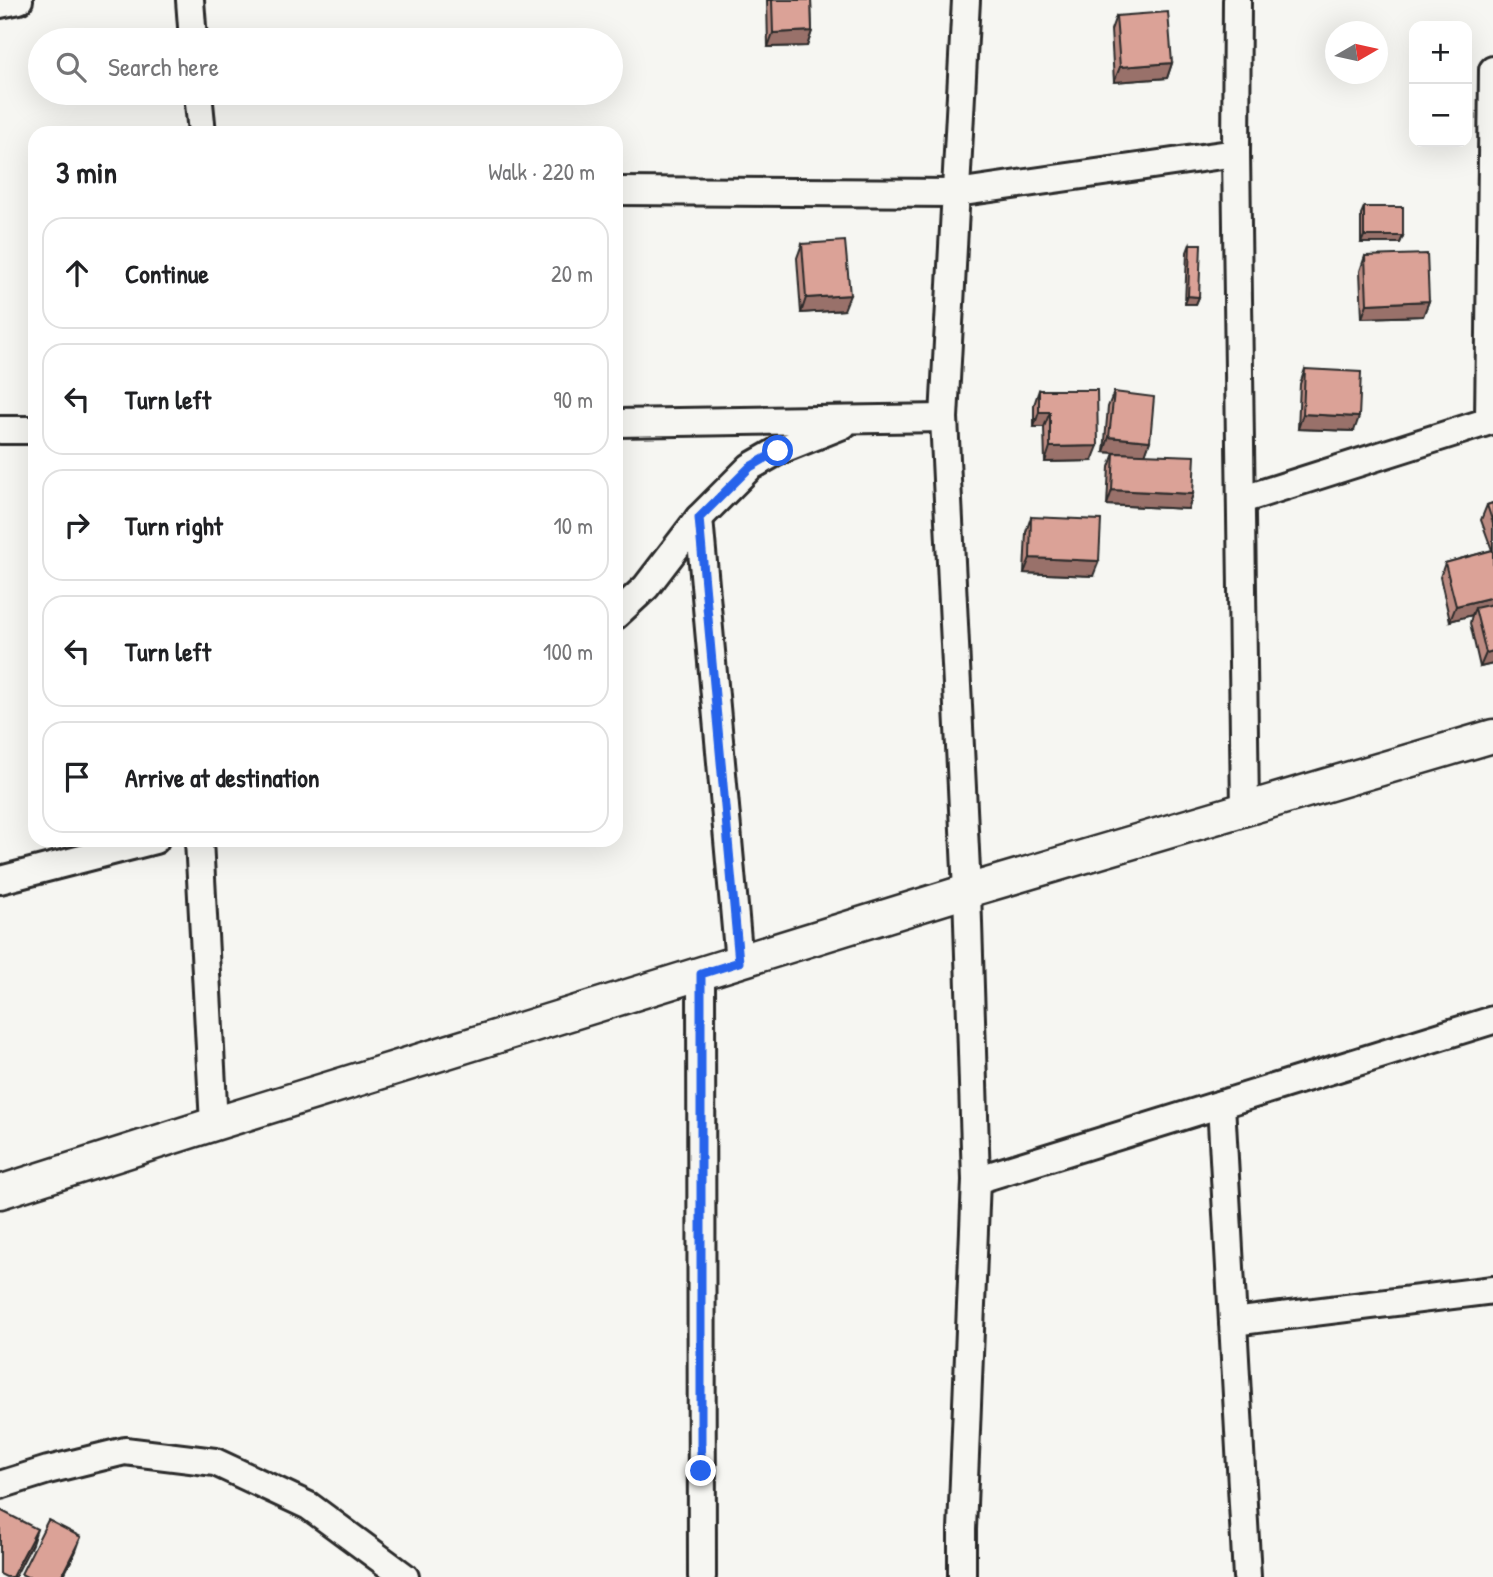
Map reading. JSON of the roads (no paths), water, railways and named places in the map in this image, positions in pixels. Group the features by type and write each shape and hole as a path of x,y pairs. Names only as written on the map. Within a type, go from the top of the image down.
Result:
{"street":[{"path":"0,4 19,0"},
{"path":"190,0 192,28"},
{"path":"962,1577 975,1180 967,891 944,418 966,0"},
{"path":"1237,0 1236,153 1245,808"},
{"path":"1241,500 1491,421 1493,70"},
{"path":"199,105 201,126"},
{"path":"623,191 956,193 1236,153"},
{"path":"623,423 944,418"},
{"path":"623,608 646,587 699,518 750,467 778,451 858,419"},
{"path":"0,430 28,430"},
{"path":"699,518 739,962"},
{"path":"0,1192 967,891 1493,736"},
{"path":"0,880 128,847"},
{"path":"199,847 214,1124"},
{"path":"701,974 702,1577"},
{"path":"975,1180 1493,1020"},
{"path":"1221,1104 1247,1577"},
{"path":"1233,1322 1493,1290"},
{"path":"0,1485 125,1451 215,1462 309,1506 405,1577"}]}
